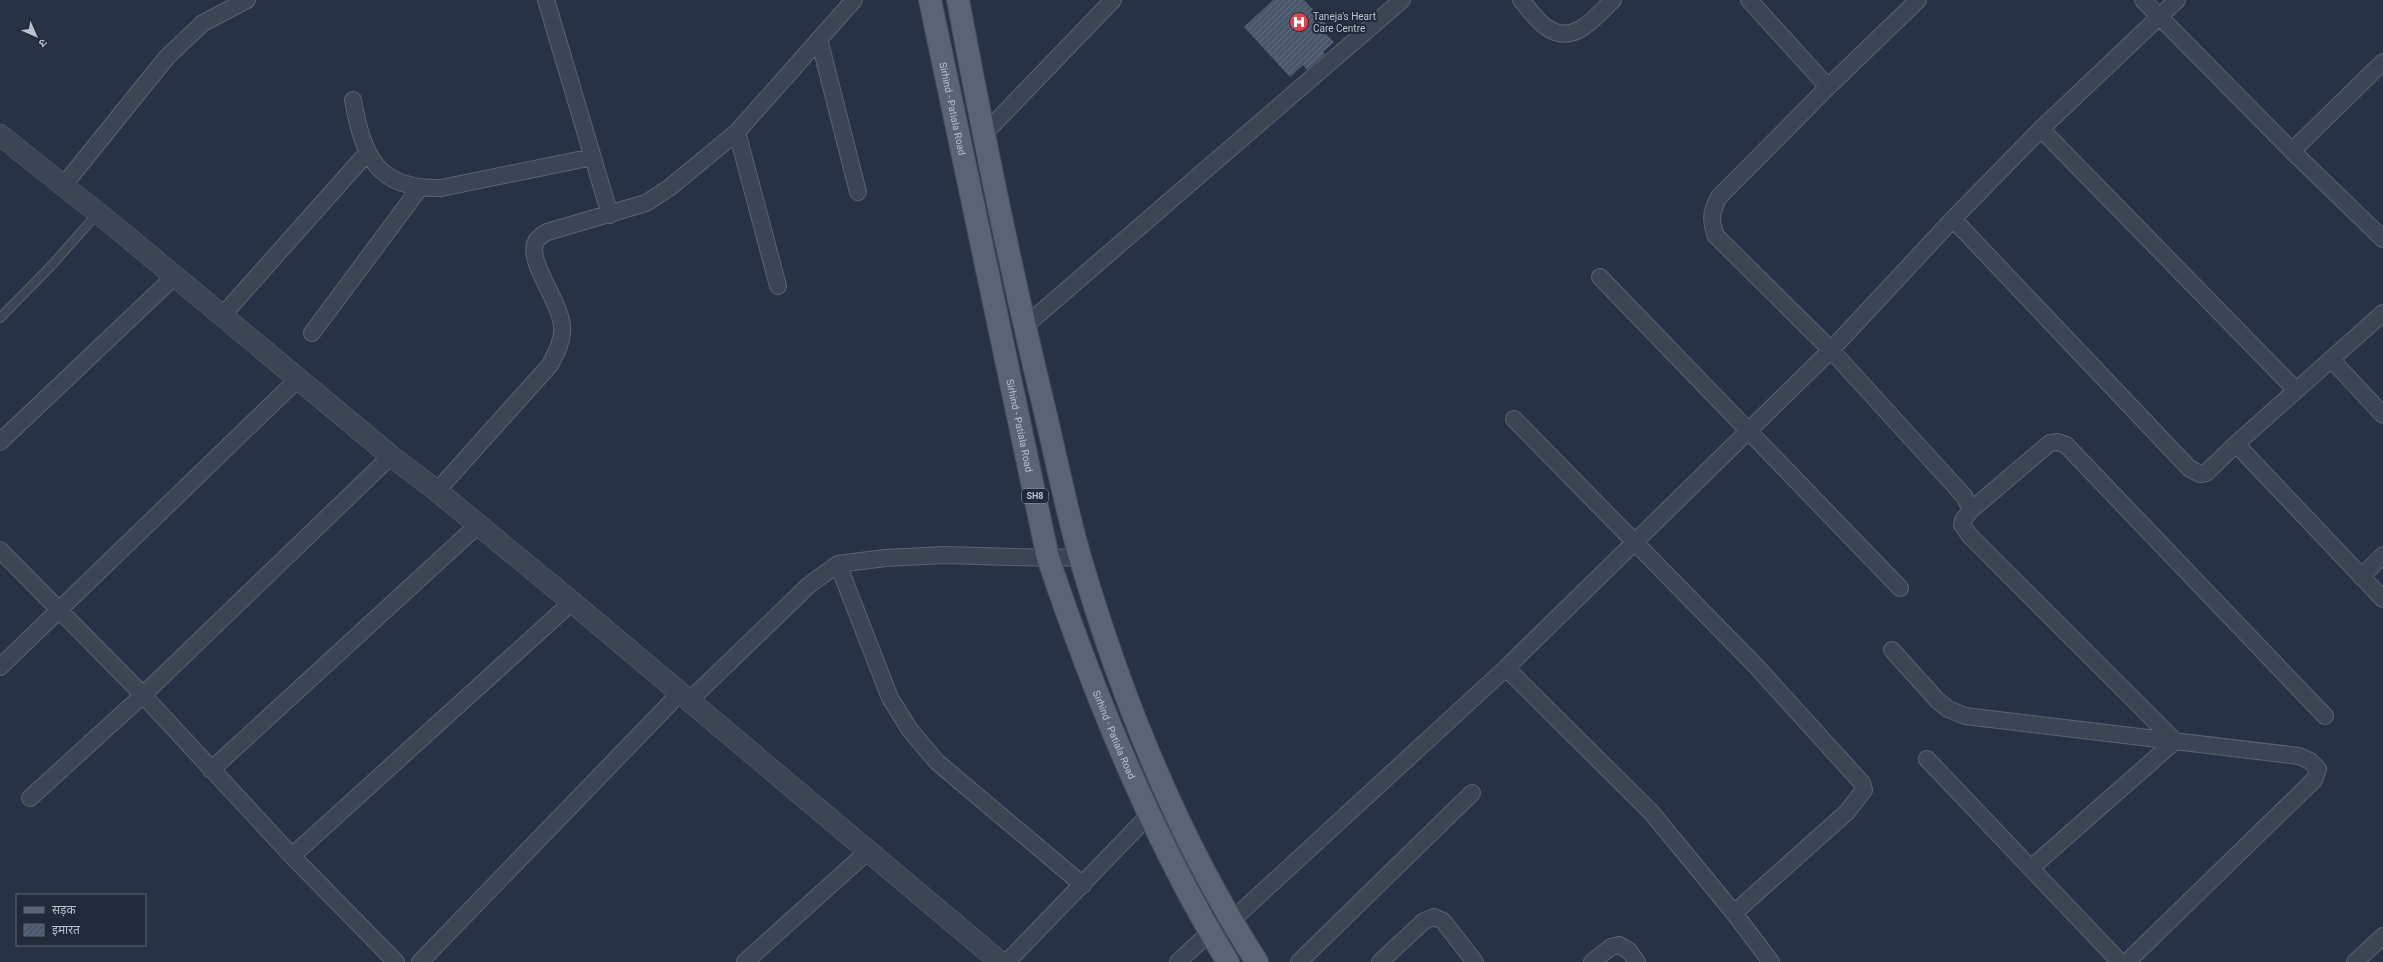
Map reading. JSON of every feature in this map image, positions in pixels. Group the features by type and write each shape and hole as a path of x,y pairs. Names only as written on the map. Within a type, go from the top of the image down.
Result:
{"main road":[{"name":"Sirhind - Patiala Road","path":"930,0 1048,558 1069,621 1150,814 1210,932 1228,962"},
{"path":"958,0 983,135 1024,326 1080,557 1112,653 1148,750 1186,838 1231,921 1257,962"}],"street":[{"path":"63,186 167,57 203,23 245,0"},
{"path":"546,0 610,214"},
{"path":"437,491 550,365 559,348 563,332 561,320 557,305 536,260 534,251 537,240 547,232 646,202 669,188 737,132 854,0"},
{"path":"983,135 1113,0"},
{"path":"1024,326 1402,0"},
{"path":"1521,0 1548,28 1560,34 1574,33 1588,24 1613,0"},
{"path":"1749,0 1828,87"},
{"path":"1918,0 1828,87 1719,197 1712,210 1711,222 1716,236 1832,350 1964,496 1971,510"},
{"path":"2143,0 2292,151 2383,239"},
{"path":"1231,921 1506,668 1748,433 1832,350 1953,219 2041,129 2177,0"},
{"path":"819,39 858,192"},
{"path":"2292,151 2383,62"},
{"path":"353,100 358,128 367,153 381,170 395,182 419,188 441,188 593,157"},
{"path":"2041,129 2296,390"},
{"path":"737,132 778,286"},
{"path":"0,135 98,213 391,456 437,491 572,602 996,960 1082,884 1150,814"},
{"path":"222,316 367,153"},
{"path":"312,334 419,188"},
{"path":"1953,219 2189,468 2200,474 2206,473 2236,444 2383,313"},
{"path":"0,442 175,276"},
{"path":"1600,277 1748,433 1900,588"},
{"path":"2331,359 2383,415"},
{"path":"0,667 298,379"},
{"path":"1514,419 1636,541 1857,775 1864,790 1847,812 1734,913"},
{"path":"2175,741 1970,536 1962,525 1963,520 1971,510 2050,443 2058,442 2066,445 2325,716"},
{"path":"2236,444 2383,599"},
{"path":"30,798 143,695 391,456"},
{"path":"211,770 478,525"},
{"path":"0,550 143,695 292,856 396,962"},
{"path":"420,962 685,697 809,585 838,564 885,558 945,555 1048,558 1080,557"},
{"path":"2361,577 2383,555"},
{"path":"838,564 890,698 910,730 937,762 1082,884"},
{"path":"292,856 572,602"},
{"path":"1892,650 1938,701 1948,709 1966,716 2300,756 2310,761 2318,769 2317,776 2126,962"},
{"path":"1506,668 1650,812 1734,913 1770,962"},
{"path":"2031,868 2175,741"},
{"path":"1927,759 2120,962"},
{"path":"1299,962 1472,793"},
{"path":"745,962 867,852"},
{"path":"1380,962 1424,921 1434,917 1443,921 1475,962"},
{"path":"1178,962 1210,932"},
{"path":"2355,962 2383,936"},
{"path":"1592,962 1611,947 1619,945 1629,951 1637,962"}],"lane":[{"path":"0,318 51,266 98,213"}],"building":[{"path":"1273,0 1304,0 1329,27 1324,32 1334,42 1323,52 1325,54 1307,70 1303,65 1290,77 1244,27"}],"place":[{"name":"Taneja's Heart Care Centre","path":"1299,22"}]}
